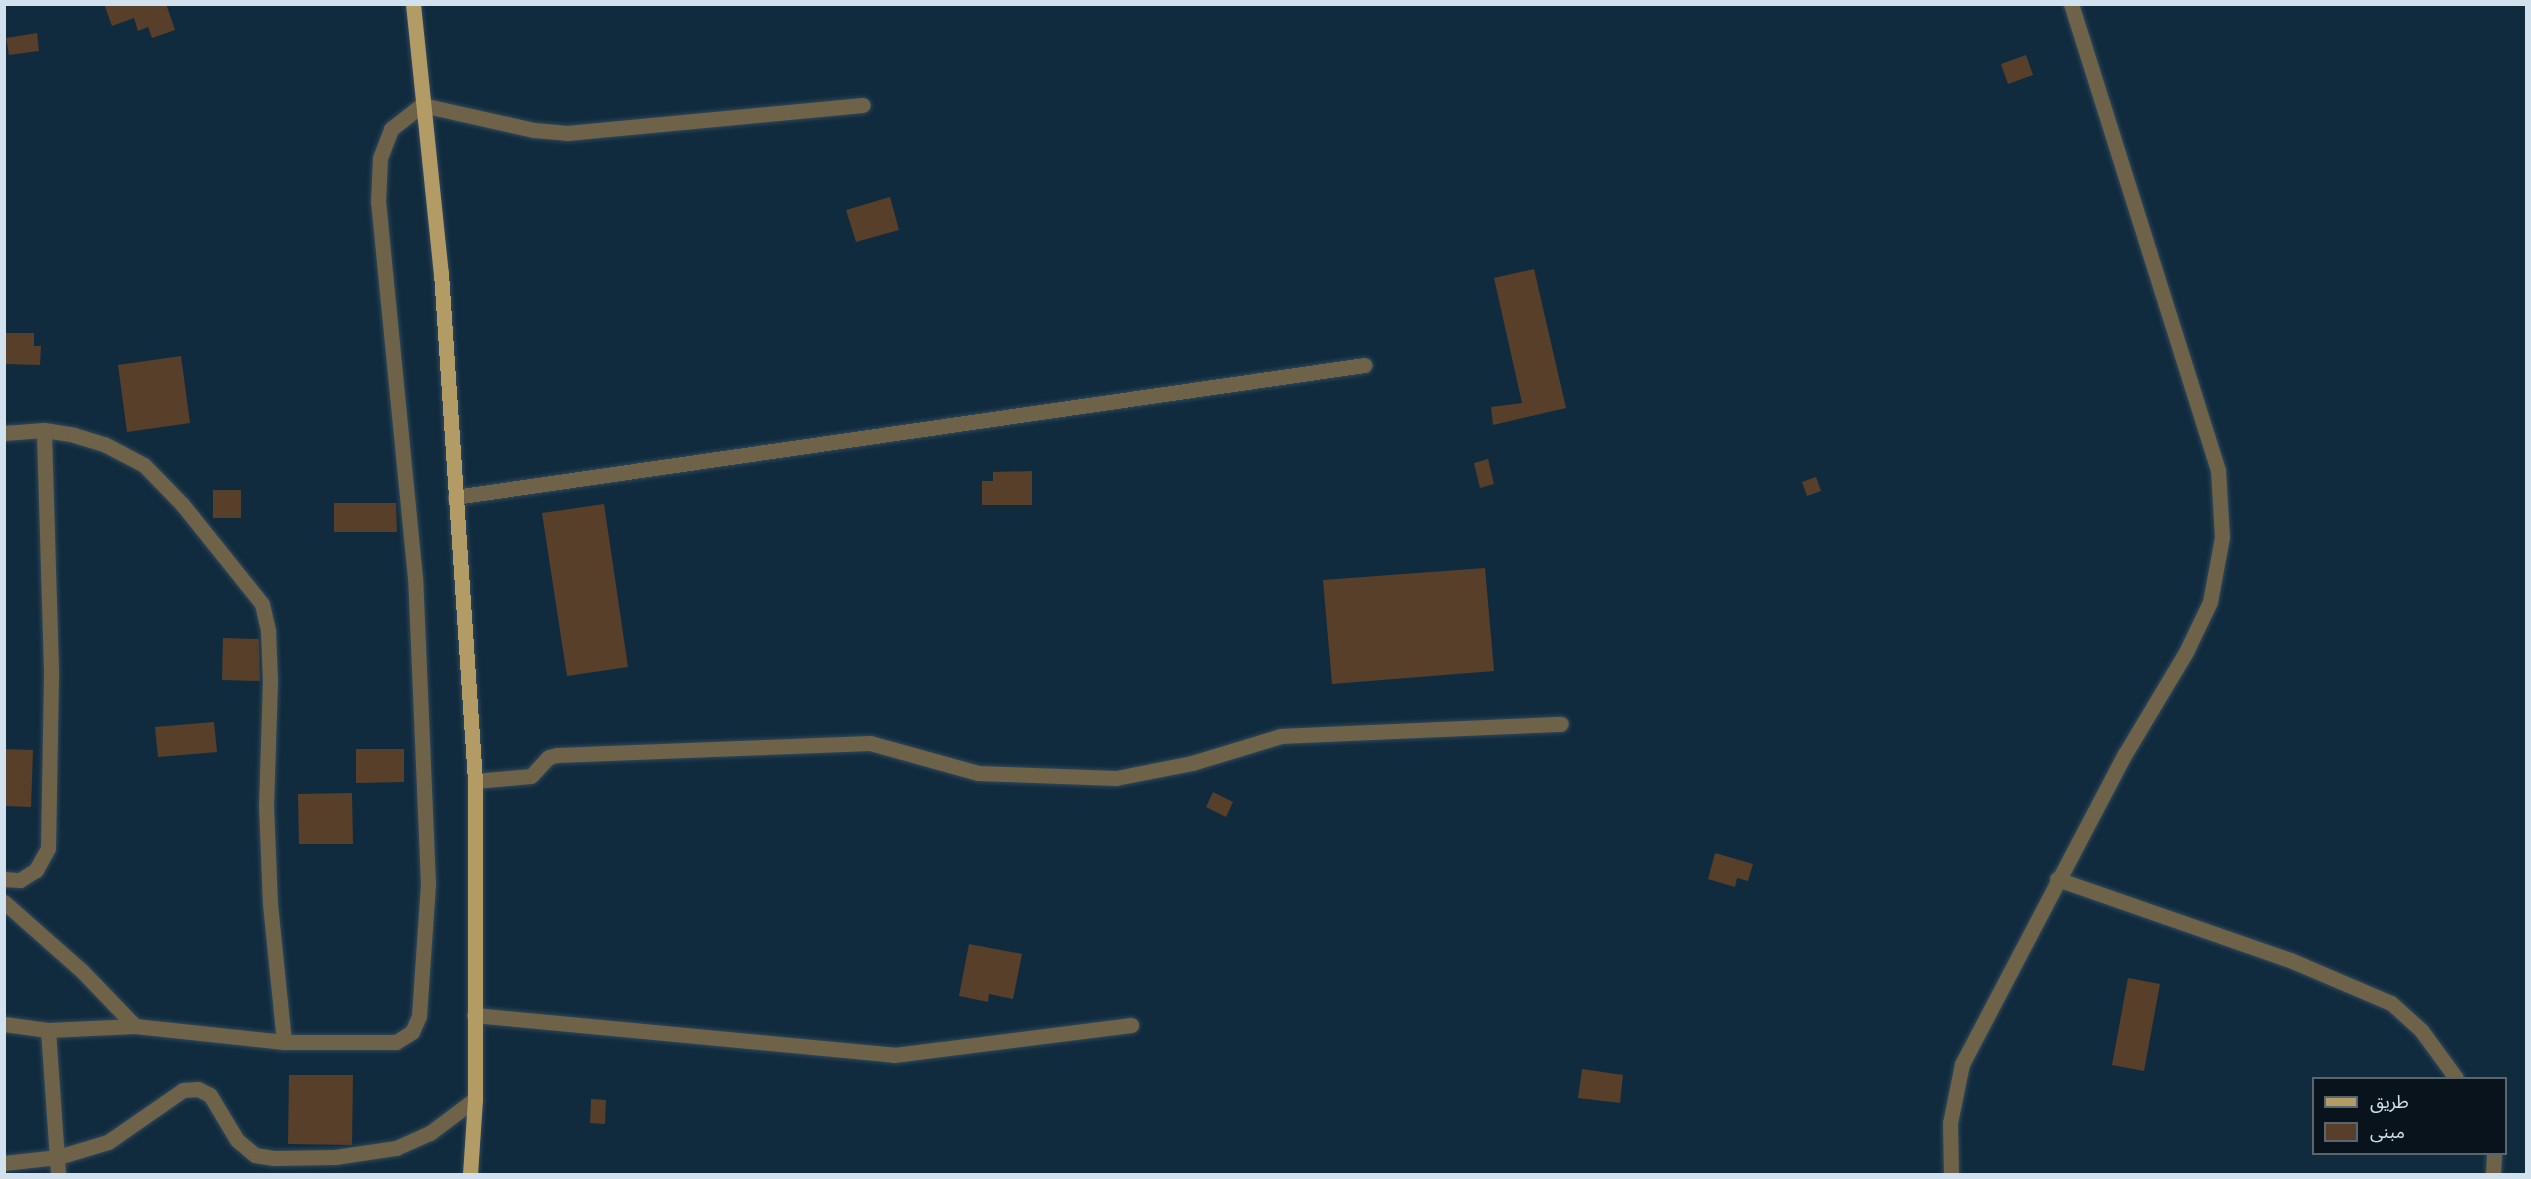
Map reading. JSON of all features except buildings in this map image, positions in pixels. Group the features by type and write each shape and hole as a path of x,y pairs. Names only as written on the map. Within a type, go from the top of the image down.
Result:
{"main road":[{"path":"413,4 441,273 475,781 475,1099 470,1174"}],"street":[{"path":"1951,1174 1950,1123 1962,1064 2057,879 2186,652 2210,602 2222,537 2218,470 2071,4"},
{"path":"4,1024 48,1030 135,1026 284,1042 396,1042 412,1032 419,1016 428,884 416,590 378,202 380,158 392,129 423,105 534,130 567,133 863,105"},
{"path":"455,497 1076,410 1364,365"},
{"path":"4,433 44,430 104,444 144,465 189,513 262,604 268,631 270,680 266,805 270,904 284,1042"},
{"path":"4,879 20,880 36,870 48,848 51,669 44,430"},
{"path":"475,781 531,776 549,757 557,755 870,743 978,772 1017,777 1116,778 1192,763 1281,736 1561,724"},
{"path":"2057,879 2290,960 2391,1003 2421,1030 2455,1077"},
{"path":"4,902 82,971 135,1026"},
{"path":"474,1015 894,1055 1131,1025"},
{"path":"48,1030 58,1174"},
{"path":"4,1163 58,1156 108,1142 183,1090 198,1089 210,1095 237,1140 255,1155 274,1158 335,1157 396,1148 430,1133 475,1099"},
{"path":"2493,1174 2494,1155"}]}
